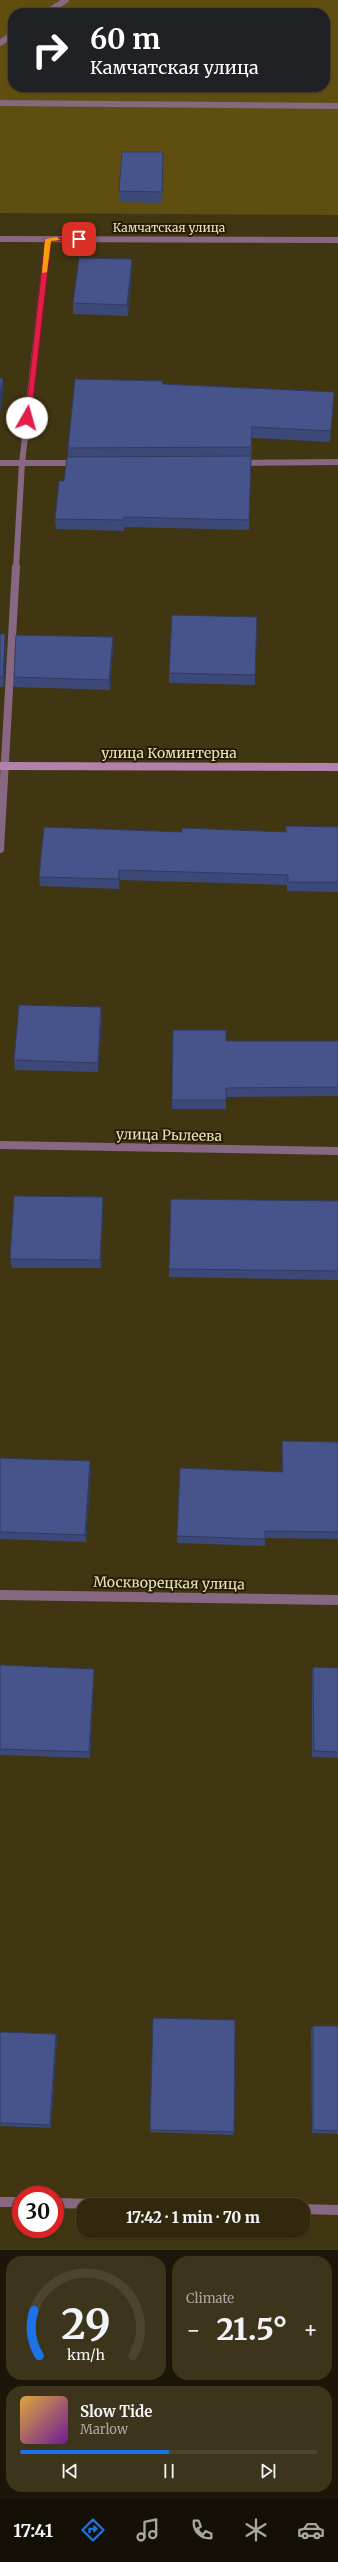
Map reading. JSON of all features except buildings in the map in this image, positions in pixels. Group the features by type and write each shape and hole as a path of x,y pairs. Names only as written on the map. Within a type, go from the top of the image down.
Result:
{"street":[{"path":"54,8 66,0"},
{"path":"0,103 338,106"},
{"name":"Камчатская улица","path":"0,239 338,240"},
{"path":"0,849 3,766 22,463 48,239"},
{"path":"235,463 338,462"},
{"path":"0,463 85,463"},
{"name":"улица Коминтерна","path":"3,766 338,767"},
{"name":"улица Рылеева","path":"0,1145 338,1151"},
{"name":"Москворецкая улица","path":"0,1595 338,1600"},
{"path":"0,2202 12,2202"},
{"path":"64,2203 76,2204"},
{"path":"310,2209 338,2210"}],"shaded area":[{"path":"0,0 338,0 338,215 0,213"}],"slow traffic":[{"path":"44,272 48,239 57,239"}],"route":[{"path":"27,418 48,239 79,239"}]}
